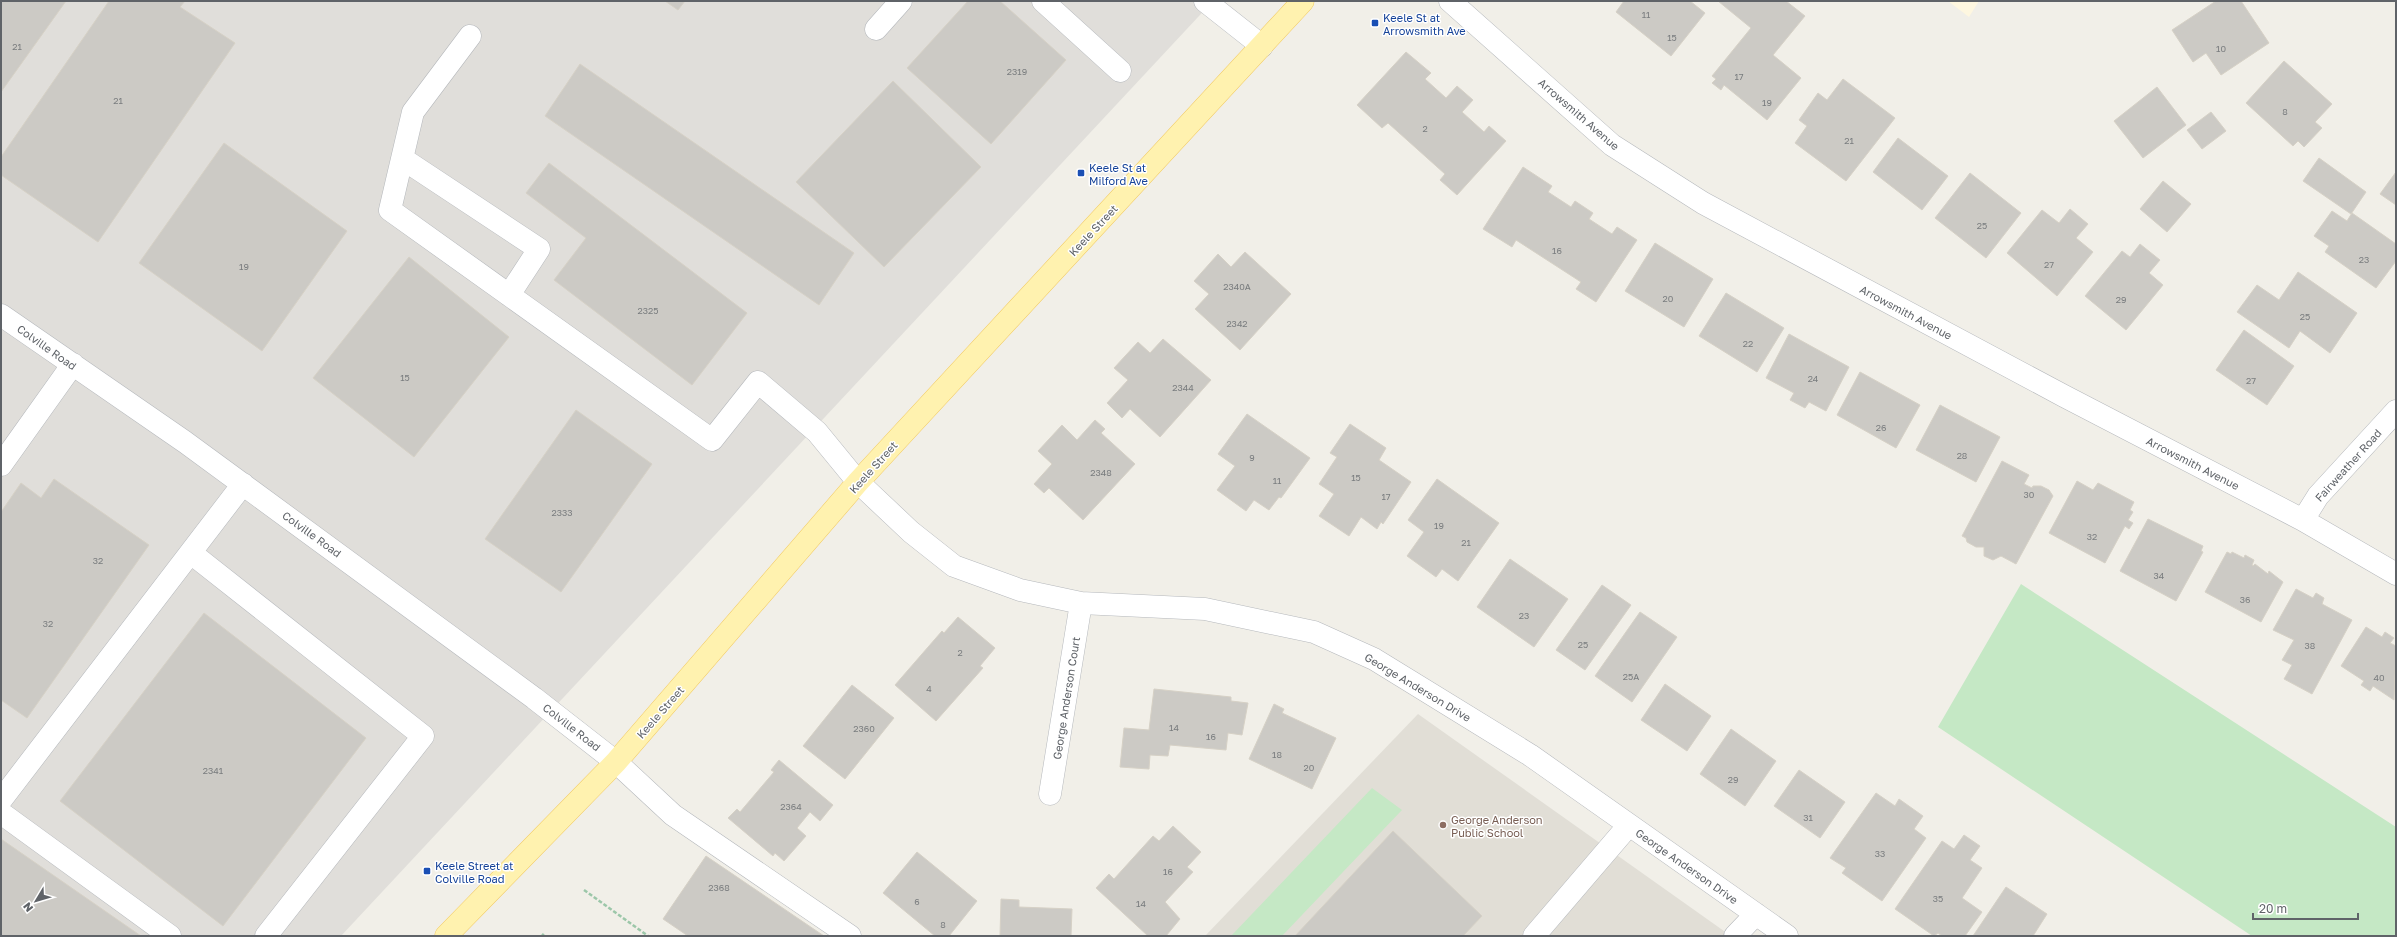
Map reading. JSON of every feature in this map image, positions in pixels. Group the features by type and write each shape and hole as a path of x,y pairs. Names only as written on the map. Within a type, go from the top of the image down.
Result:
{"main road":[{"name":"Keele Street","path":"446,936 616,762 858,482 1303,1"}],"street":[{"path":"876,29 901,1"},
{"path":"1043,1 1120,71"},
{"path":"1205,1 1262,46"},
{"name":"Arrowsmith Avenue","path":"1450,1 1612,145 1702,203 2071,400 2303,520 2396,574"},
{"path":"403,159 539,249 509,296 390,210 414,112 470,36"},
{"name":"George Anderson Drive","path":"509,296 712,440 758,382 817,432 858,482 911,532 954,566 1020,590 1081,602 1205,609 1314,632 1374,659 1530,755 1787,936"},
{"name":"Colville Road","path":"1,314 243,484 534,698 616,762 673,815 850,936"},
{"path":"1,465 73,364"},
{"name":"Fairweather Road","path":"2303,520 2318,496 2396,411"},
{"path":"1,800 243,484"},
{"path":"191,553 423,736 266,936"},
{"name":"George Anderson Court","path":"1050,794 1081,602"},
{"path":"1,813 170,936"},
{"path":"1534,936 1628,825"},
{"path":"1735,936 1756,914"}],"path":[{"path":"584,890 648,936"}],"shaded area":[{"path":"1,1 1213,1 341,936 1,936"},
{"path":"1948,1 1979,1 1969,17"},
{"name":"George Anderson Public School","path":"1418,714 1731,936 1205,936"}],"green space":[{"path":"2021,584 2396,827 2396,936 2252,936 1938,727"},
{"path":"1372,788 1402,810 1282,936 1231,936"}],"building":[{"path":"1,1 66,1 1,92"},
{"path":"109,1 185,1 180,7 235,43 98,242 1,175 1,157"},
{"path":"665,1 685,1 678,10"},
{"path":"968,1 1000,1 1066,60 991,144 907,68"},
{"path":"1624,1 1690,1 1705,13 1671,56 1616,12"},
{"path":"1718,1 1786,1 1805,16 1773,55 1801,78 1767,120 1724,85 1721,90 1712,83 1716,79 1712,76 1751,28"},
{"path":"2216,1 2241,1 2269,43 2221,75 2206,53 2193,62 2172,30"},
{"path":"1406,52 1431,73 1425,79 1446,98 1457,86 1473,100 1462,112 1484,132 1489,126 1506,141 1457,195 1440,180 1445,174 1388,123 1382,128 1357,105"},
{"path":"2284,61 2332,104 2315,122 2322,128 2304,147 2298,141 2293,146 2246,103"},
{"path":"580,64 854,253 819,305 545,116"},
{"path":"1843,79 1895,118 1846,181 1795,143 1807,126 1799,120 1818,93 1827,100"},
{"path":"893,81 981,167 884,267 796,182"},
{"path":"2157,87 2186,125 2143,158 2114,121"},
{"path":"2211,112 2226,131 2202,149 2187,130"},
{"path":"1898,138 1948,176 1922,210 1873,172"},
{"path":"224,143 347,231 262,351 139,263"},
{"path":"2319,158 2366,192 2351,214 2303,181"},
{"path":"549,163 747,313 692,385 554,280 586,238 526,193"},
{"path":"1523,167 1552,186 1548,192 1571,207 1575,201 1593,213 1589,219 1612,234 1617,227 1637,240 1596,302 1576,289 1581,282 1516,240 1512,247 1483,229"},
{"path":"2396,172 2396,205 2380,194"},
{"path":"1970,173 2021,213 1986,258 1935,218"},
{"path":"2163,181 2191,204 2167,232 2140,209"},
{"path":"2070,209 2088,224 2076,238 2093,252 2057,296 2007,253 2042,210 2059,223"},
{"path":"2332,211 2347,221 2352,213 2396,244 2396,261 2376,288 2325,252 2329,246 2314,236"},
{"path":"1655,243 1713,279 1684,327 1625,291"},
{"path":"2140,244 2160,260 2149,273 2163,285 2126,330 2085,296 2122,251 2130,257"},
{"path":"1245,252 1291,294 1240,350 1195,309 1209,294 1194,281 1218,254 1231,267"},
{"path":"409,257 509,337 414,457 313,378"},
{"path":"2298,272 2357,313 2330,353 2300,331 2289,348 2237,312 2257,285 2279,300"},
{"path":"1726,293 1784,328 1757,372 1699,336"},
{"path":"2244,330 2294,366 2267,405 2216,370"},
{"path":"1789,334 1849,367 1826,411 1809,402 1805,408 1790,400 1794,393 1766,378"},
{"path":"1163,339 1211,380 1160,437 1130,409 1122,418 1107,403 1128,380 1114,368 1138,342 1150,353"},
{"path":"1860,372 1920,405 1896,448 1837,415"},
{"path":"1940,405 2000,437 1976,482 1916,450"},
{"path":"576,410 652,464 561,592 485,539"},
{"path":"1247,414 1310,458 1281,498 1279,497 1269,510 1254,500 1246,511 1217,490 1235,466 1218,454"},
{"path":"1095,420 1105,429 1101,433 1135,464 1083,520 1049,488 1044,493 1034,484 1052,464 1038,451 1062,425 1077,440"},
{"path":"1350,424 1386,448 1379,460 1411,482 1383,524 1381,522 1377,529 1361,517 1349,536 1319,516 1334,494 1319,484 1337,457 1330,453"},
{"path":"2002,461 2029,475 2024,484 2032,488 2033,486 2041,486 2049,490 2053,496 2016,564 2001,556 1993,560 1984,556 1984,547 1976,547 1967,542 1966,538 1962,536"},
{"path":"54,479 149,545 27,718 1,700 1,512 21,483 41,498"},
{"path":"1437,479 1499,523 1458,581 1442,569 1436,577 1407,556 1424,532 1408,520"},
{"path":"2077,481 2093,490 2098,483 2134,502 2130,510 2133,512 2128,520 2133,523 2129,529 2125,526 2105,563 2049,533"},
{"path":"2148,519 2203,546 2201,551 2203,552 2176,601 2120,571"},
{"path":"2227,552 2231,554 2232,552 2244,558 2245,555 2254,560 2253,566 2255,564 2268,574 2269,571 2283,582 2261,622 2205,592"},
{"path":"1510,559 1568,599 1534,647 1477,607"},
{"path":"1602,585 1631,605 1585,670 1556,650"},
{"path":"2296,589 2313,598 2316,593 2324,598 2322,604 2352,620 2312,694 2284,679 2292,665 2282,660 2294,640 2273,630"},
{"path":"1640,612 1677,637 1632,702 1595,676"},
{"path":"204,613 366,738 223,926 60,801"},
{"path":"958,617 995,648 980,666 983,668 936,721 895,685 942,631 944,633"},
{"path":"2366,627 2382,637 2385,632 2394,638 2390,643 2396,646 2394,700 2373,686 2370,691 2361,685 2364,681 2341,666"},
{"path":"1665,684 1711,716 1687,751 1641,720"},
{"path":"852,685 894,718 845,779 803,746"},
{"path":"1154,689 1231,697 1231,701 1248,703 1242,735 1228,733 1226,750 1170,745 1168,756 1150,755 1149,769 1120,767 1124,728 1149,730"},
{"path":"1274,704 1284,709 1282,713 1336,738 1312,789 1249,759"},
{"path":"1731,729 1776,761 1745,806 1700,774"},
{"path":"779,760 833,805 820,821 810,812 797,828 806,836 784,861 775,853 773,856 728,818 737,809 740,812 774,772 771,770"},
{"path":"1799,770 1845,802 1820,838 1774,806"},
{"path":"1876,793 1895,806 1899,799 1923,816 1914,829 1926,838 1882,901 1842,873 1846,868 1830,858"},
{"path":"1173,826 1201,852 1187,867 1193,872 1165,902 1180,919 1166,936 1148,936 1096,888 1109,874 1114,879 1153,836 1159,841"},
{"path":"1393,831 1482,916 1463,936 1295,936"},
{"path":"1964,835 1980,846 1970,860 1982,868 1962,898 1982,912 1965,936 1942,936 1938,933 1934,936 1895,909 1942,841 1954,849"},
{"path":"1,839 141,936 1,936"},
{"path":"917,852 977,901 949,936 935,936 883,893"},
{"path":"706,856 824,936 688,936 663,919"},
{"path":"2006,887 2047,914 2033,936 1973,936"},
{"path":"1001,899 1019,900 1019,907 1072,909 1071,936 1000,936"}],"place":[{"name":"Keele St at Arrowsmith Ave","path":"1375,23"},
{"name":"Keele St at Milford Ave","path":"1081,173"},
{"name":"George Anderson Public School","path":"1443,825"},
{"name":"Keele Street at Colville Road","path":"427,871"}]}
